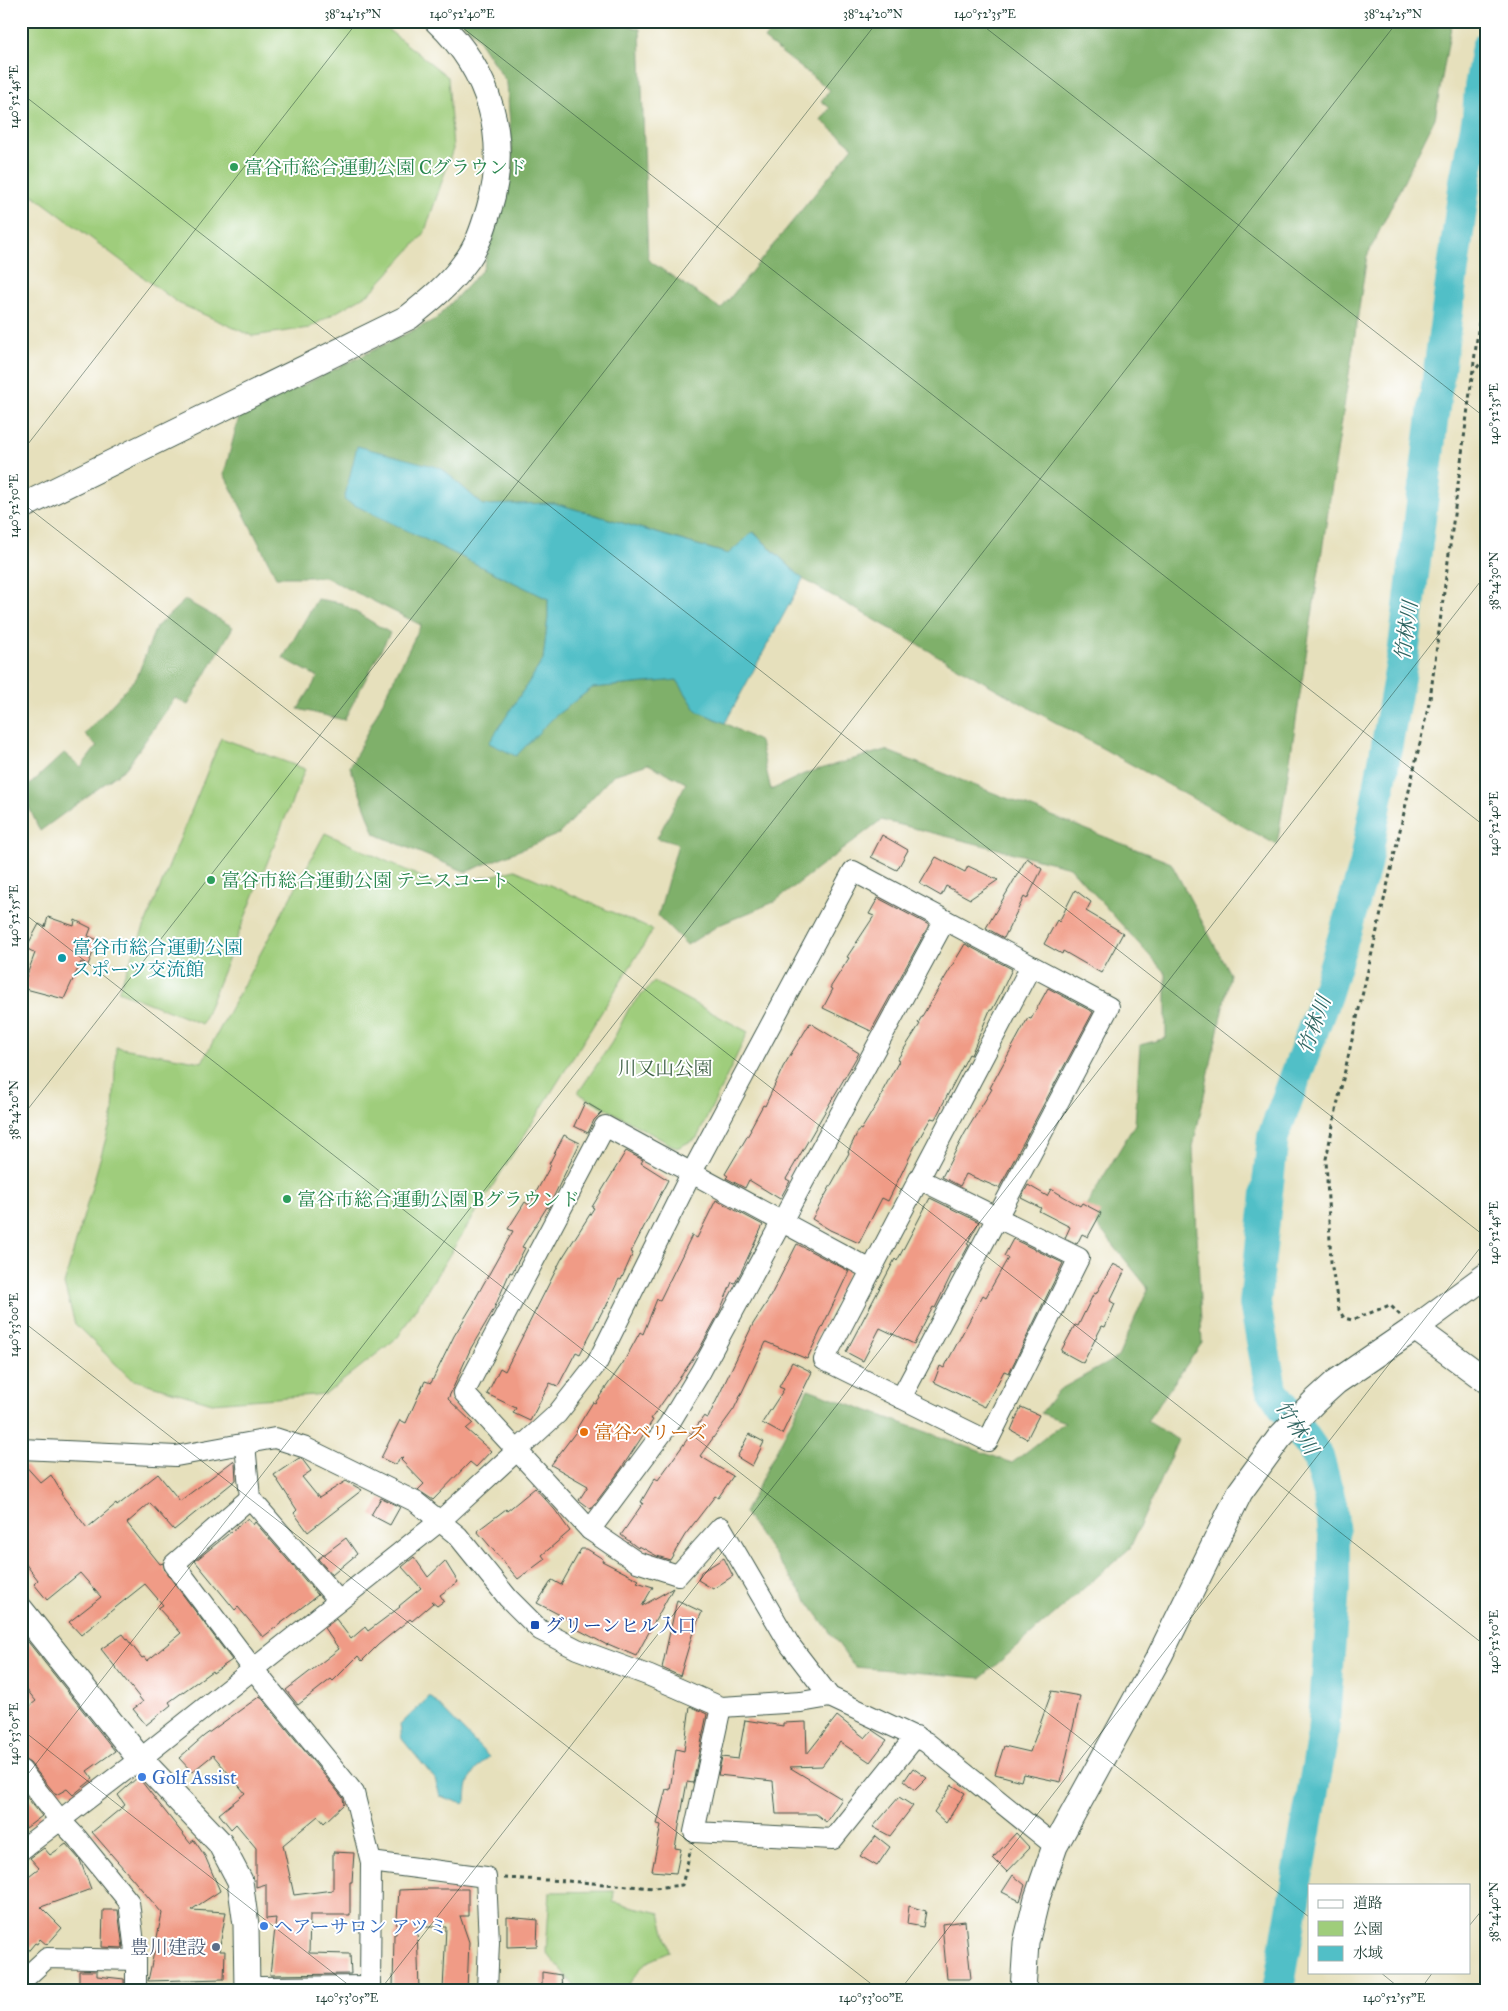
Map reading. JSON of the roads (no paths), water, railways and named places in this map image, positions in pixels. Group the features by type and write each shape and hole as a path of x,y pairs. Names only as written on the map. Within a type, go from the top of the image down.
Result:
{"street":[{"path":"21,507 409,317 444,289 465,264 478,243 494,193 498,165 497,138 492,111 484,88 472,62 453,36 437,21"},
{"path":"21,1850 140,1760 254,1670 338,1600 440,1521 557,1414 597,1363 692,1172 853,871 1109,1007 902,1398"},
{"path":"590,1530 669,1424 700,1371 945,920"},
{"path":"919,1179 1079,1258 988,1441 824,1360 871,1270 1031,966"},
{"path":"871,1270 605,1126 464,1393 590,1530 637,1562 678,1575 721,1527 790,1644 830,1697 916,1736 1055,1846"},
{"path":"1023,1990 1026,1943 1036,1898 1055,1846 1160,1656 1240,1492 1280,1438 1336,1382 1415,1328 1487,1275"},
{"path":"1415,1328 1487,1381"},
{"path":"21,1448 176,1456 275,1438 306,1448 416,1502 458,1536 508,1598 540,1630 578,1649 650,1676 721,1707 801,1702 830,1697"},
{"path":"244,1444 250,1498 338,1600"},
{"path":"21,1610 140,1760 220,1843 240,1881 246,1925 247,1988 370,1988 371,1862 354,1793 254,1670 174,1564 250,1498"},
{"path":"721,1707 694,1832 834,1839 916,1736"},
{"path":"21,1770 129,1902 136,1960 136,1990"},
{"path":"371,1862 486,1877 487,1990"},
{"path":"21,1982 47,1958 136,1960"}],"water":[{"path":"357,446 441,468 483,505 554,503 728,554 753,532 803,579 725,723 697,711 677,680 592,688 554,717 516,756 489,743 543,660 548,599 344,500"},
{"path":"430,1696 489,1757 478,1767 469,1781 466,1801 463,1804 440,1796 435,1779 402,1739 400,1725"}],"waterway":[{"name":"竹林川","path":"1278,1990 1323,1734 1334,1587 1334,1535 1331,1504 1318,1457 1271,1388 1255,1304 1273,1137 1326,995 1365,866 1403,655 1465,181 1478,117 1480,87 1487,47"}],"place":[{"name":"富谷市総合運動公園 Cグラウンド","path":"234,167"},
{"name":"富谷市総合運動公園 テニスコート","path":"211,880"},
{"name":"富谷市総合運動公園 スポーツ交流館","path":"62,958"},
{"name":"富谷市総合運動公園 Bグラウンド","path":"287,1199"},
{"name":"富谷ベリーズ","path":"584,1432"},
{"name":"グリーンヒル入口","path":"535,1625"},
{"name":"Golf Assist","path":"142,1777"},
{"name":"ヘアーサロン アツミ","path":"264,1926"},
{"name":"豊川建設","path":"216,1947"}],"park label":[{"name":"川又山公園","path":"665,1068"}]}
